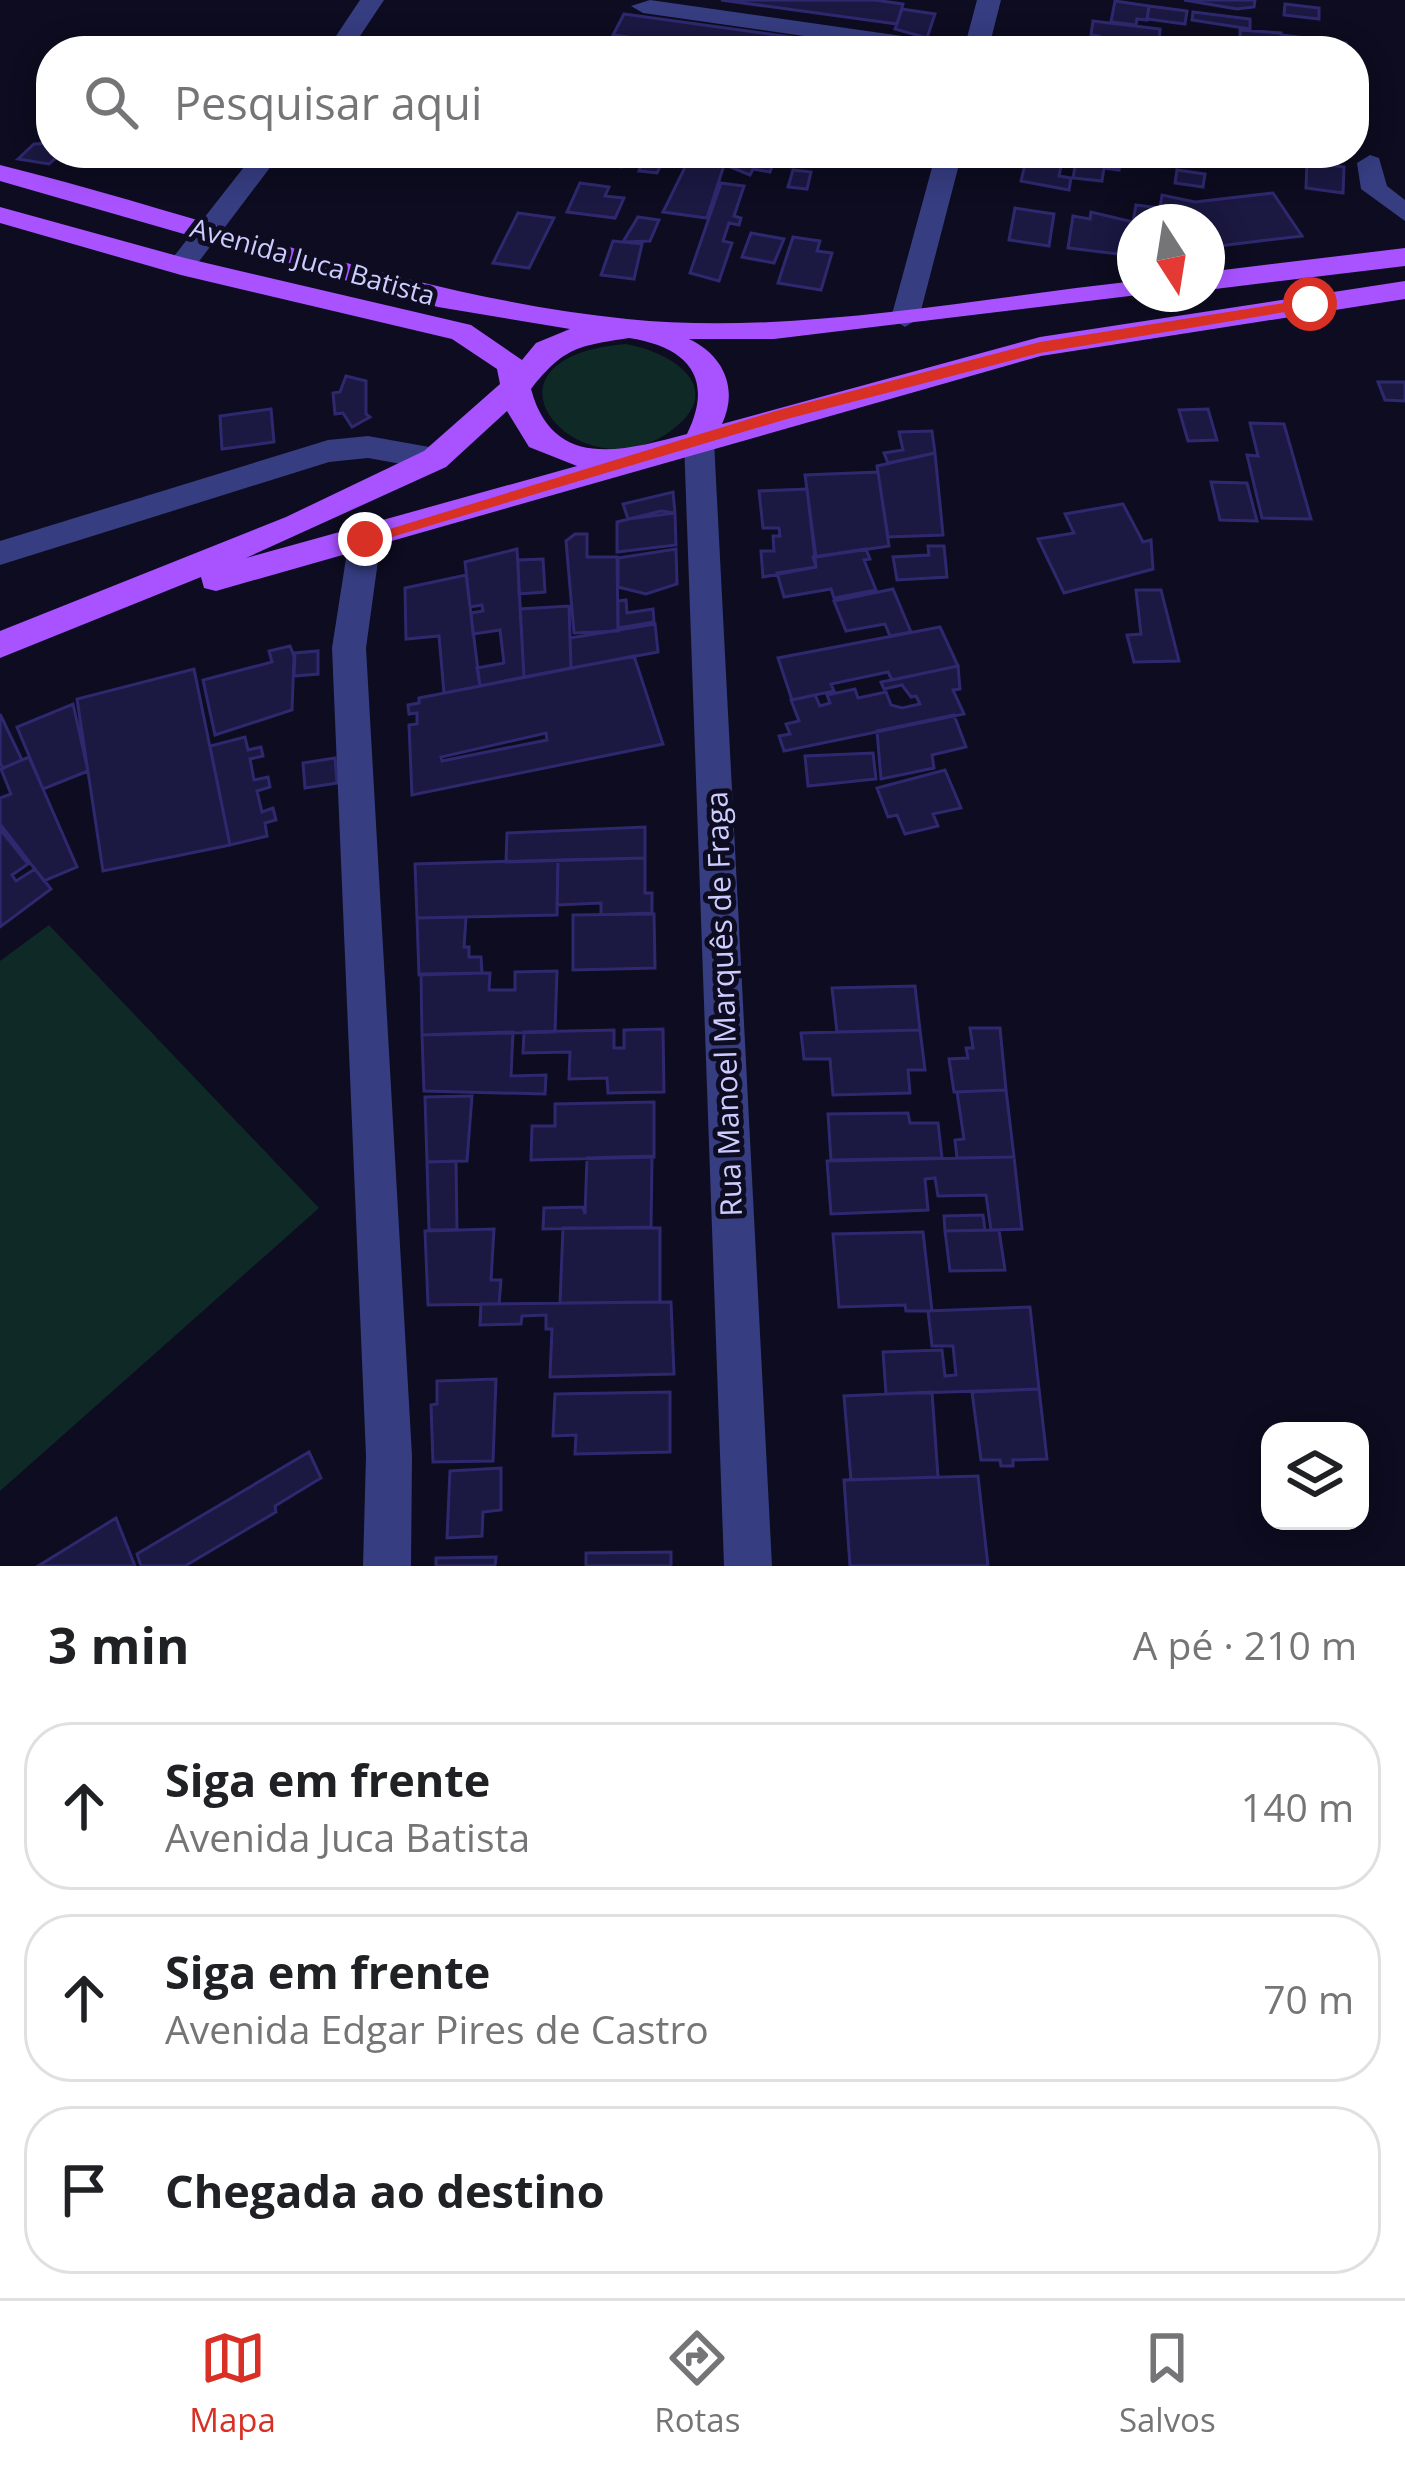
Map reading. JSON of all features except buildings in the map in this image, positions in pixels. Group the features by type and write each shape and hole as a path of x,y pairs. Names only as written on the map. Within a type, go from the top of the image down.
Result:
{"main road":[{"name":"Avenida Juca Batista","path":"0,173 438,298 629,329 677,342 712,372 713,412 699,442"},
{"name":"Avenida Juca Batista","path":"0,215 181,266 461,332 510,364 518,385"},
{"path":"1225,279 1405,257"},
{"path":"74,618 1040,347 1405,290"},
{"name":"Avenida Juca Batista","path":"629,329 773,329 1117,292"},
{"path":"0,645 297,525 435,459 518,385 546,350 596,330 629,329"},
{"path":"518,385 525,423 540,440 593,461 653,456"}],"street":[{"path":"348,36 372,0"},
{"path":"980,36 989,0"},
{"path":"643,6 854,36"},
{"path":"1370,163 1375,189 1405,214"},
{"path":"181,266 257,168"},
{"path":"905,318 945,168"},
{"name":"Rua Manoel Marquês de Fraga","path":"699,442 748,1566"},
{"path":"0,553 328,451 368,447 435,459"},
{"path":"365,539 349,648 389,1456 387,1566"}],"green space":[{"path":"625,344 659,354 687,374 695,399 688,414 672,430 637,447 603,448 573,437 552,418 542,396 549,373 575,355"},
{"path":"49,925 319,1208 0,1491 0,961"}],"route":[{"path":"365,539 785,414 1040,347 1310,304"}]}
